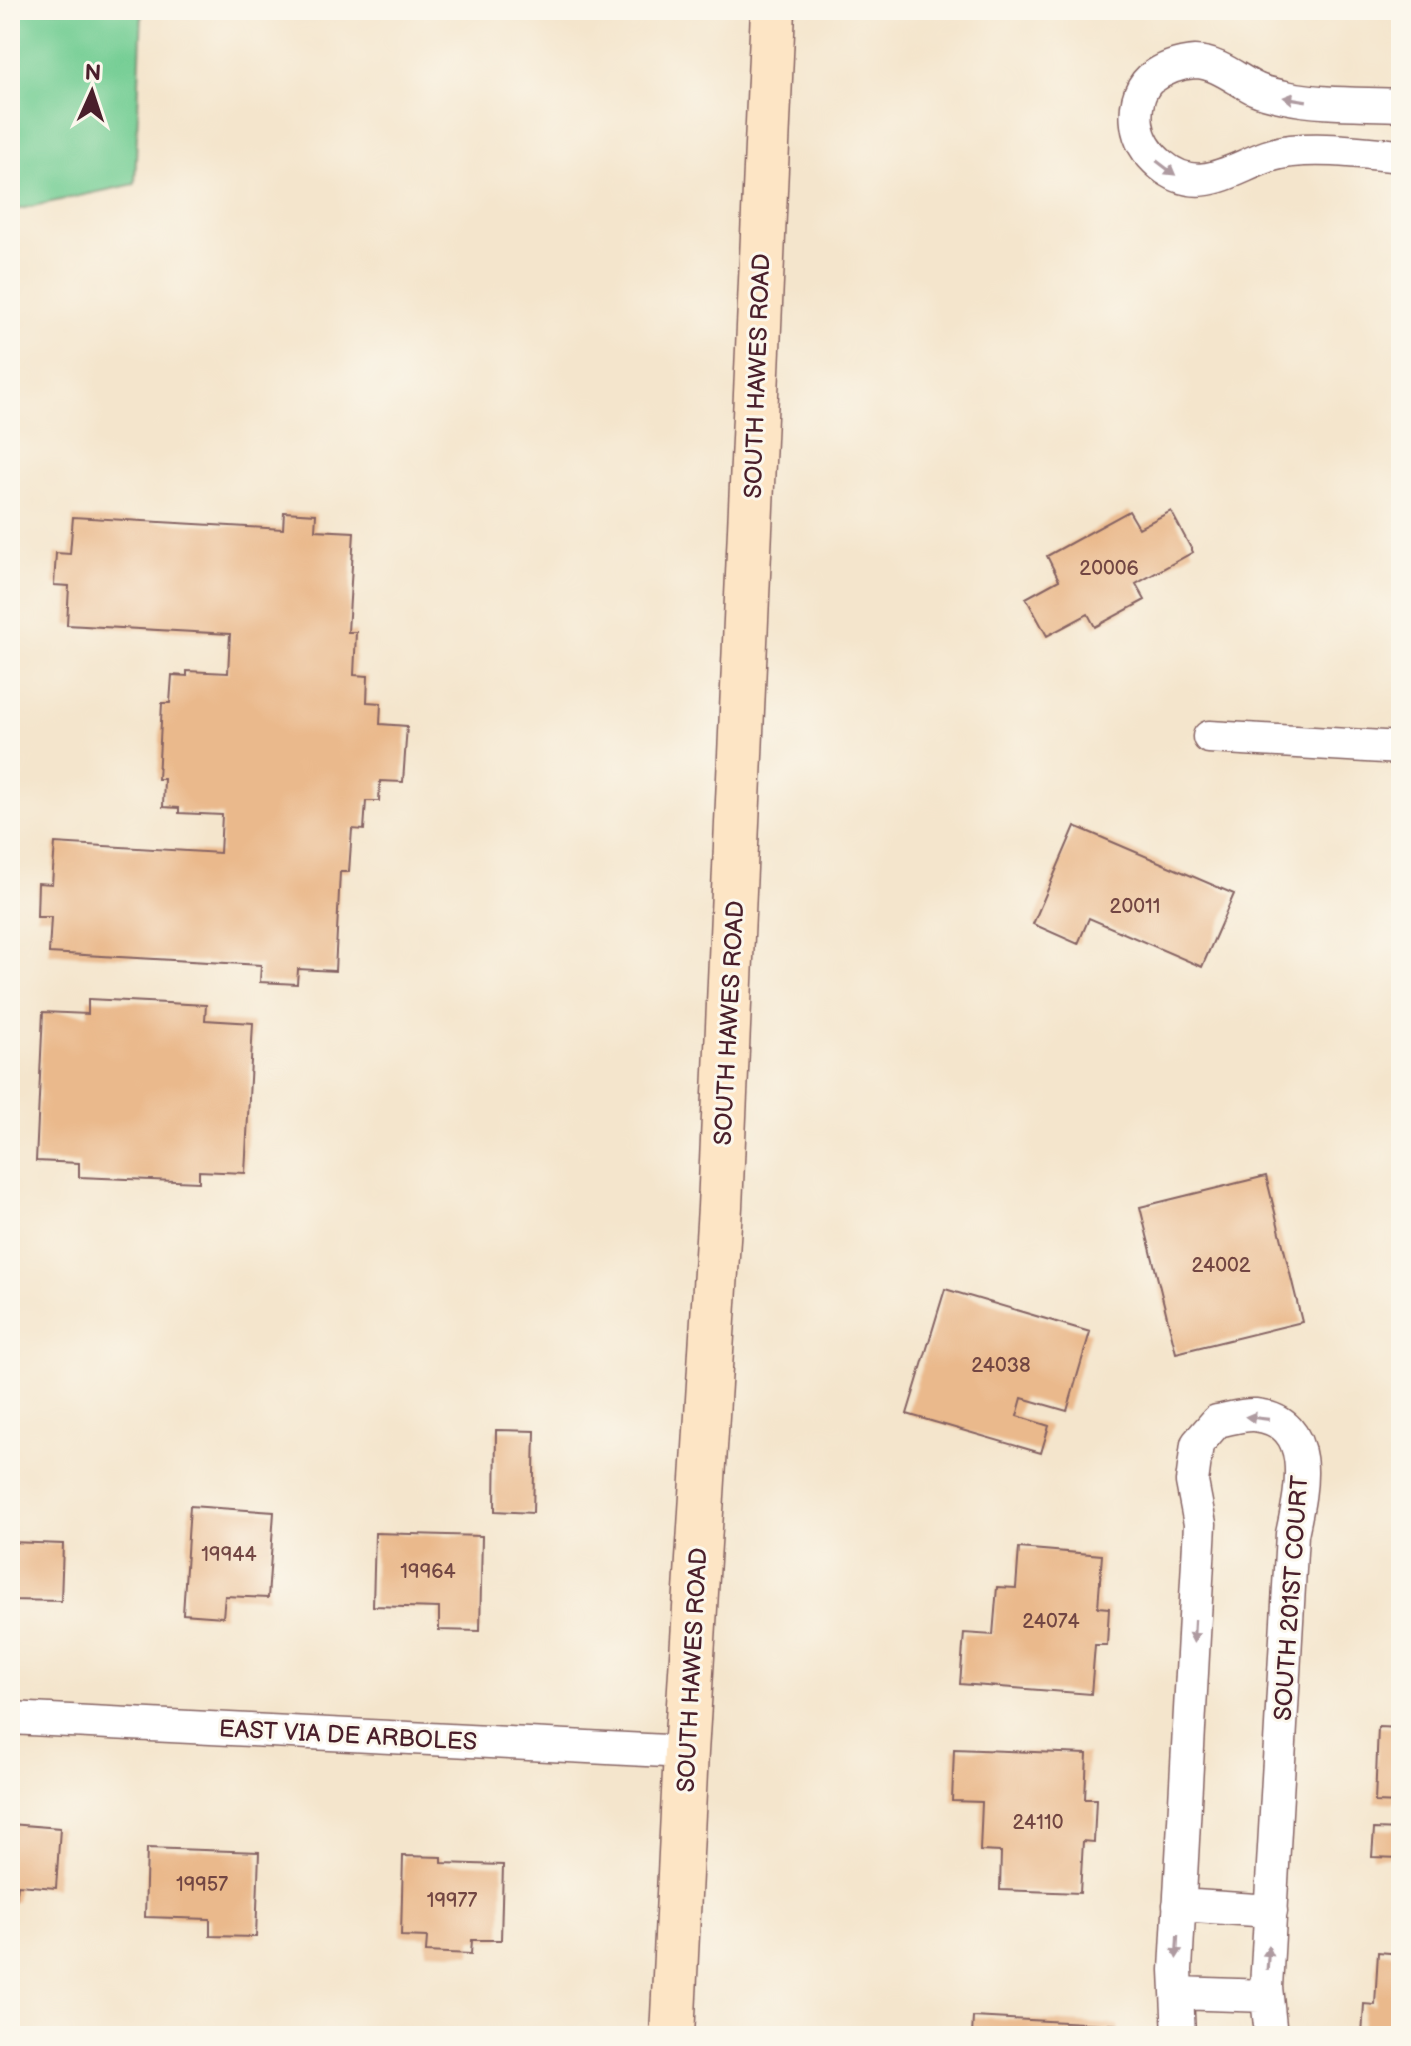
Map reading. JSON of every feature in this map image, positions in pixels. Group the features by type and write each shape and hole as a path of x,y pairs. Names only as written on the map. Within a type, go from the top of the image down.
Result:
{"main road":[{"name":"SOUTH HAWES ROAD","path":"672,2036 686,1752 721,1192 773,10"}],"street":[{"path":"1401,105 1285,97 1259,90 1222,70 1199,62 1178,64 1160,72 1146,83 1136,110 1137,128 1143,145 1171,174 1187,181 1208,180 1263,157 1288,151 1401,156"},
{"path":"1350,152 1352,103"},
{"path":"1209,737 1401,748"},
{"name":"SOUTH 201ST COURT","path":"1179,2036 1179,1905 1200,1524 1192,1482 1197,1444 1217,1421 1254,1415 1281,1423 1301,1451 1302,1489 1292,1534 1271,1911 1267,1996 1271,2036"},
{"name":"EAST VIA DE ARBOLES","path":"10,1718 686,1752"},
{"path":"1179,1905 1271,1911"},
{"path":"1177,1993 1267,1996"}],"green space":[{"path":"10,10 142,10 135,184 10,211"}],"building":[{"path":"1129,511 1139,528 1171,511 1193,552 1136,584 1145,600 1095,627 1088,614 1047,636 1026,598 1059,580 1047,556"},
{"path":"284,512 316,514 315,530 354,532 348,632 356,632 354,675 368,676 367,702 381,703 380,724 407,726 403,782 380,781 379,801 366,801 364,830 352,829 349,872 340,872 335,971 298,969 297,984 260,982 261,965 49,953 51,917 37,917 38,883 52,884 55,843 220,853 222,815 179,813 179,808 163,807 164,779 158,779 162,703 170,703 172,675 187,676 187,671 228,673 230,634 67,625 69,586 54,585 56,553 70,554 73,517 283,529"},
{"path":"1075,826 1234,894 1202,967 1089,918 1078,944 1033,924"},
{"path":"88,999 206,1005 205,1020 253,1023 245,1173 199,1171 199,1182 79,1177 79,1163 36,1161 43,1012 88,1014"},
{"path":"1266,1176 1302,1322 1176,1353 1140,1207"},
{"path":"945,1289 1090,1332 1067,1411 1022,1398 1017,1416 1049,1426 1041,1453 907,1414"},
{"path":"496,1430 535,1431 533,1513 495,1511"},
{"path":"190,1506 274,1512 268,1598 225,1596 223,1617 183,1614"},
{"path":"375,1533 482,1536 480,1631 439,1630 439,1608 373,1606"},
{"path":"10,1542 63,1544 61,1601 10,1600"},
{"path":"1019,1548 1102,1555 1098,1607 1109,1608 1107,1645 1095,1645 1091,1694 960,1684 964,1633 993,1635 997,1587 1016,1588"},
{"path":"1378,1727 1401,1728 1401,1803 1375,1802"},
{"path":"954,1749 1087,1754 1085,1799 1096,1799 1094,1842 1083,1841 1080,1893 1000,1890 1001,1852 980,1851 982,1802 952,1801"},
{"path":"10,1824 60,1828 56,1888 18,1885 16,1902 10,1901"},
{"path":"1374,1829 1401,1830 1401,1858 1372,1857"},
{"path":"147,1848 259,1852 256,1937 210,1936 210,1919 145,1917"},
{"path":"403,1856 442,1857 442,1863 503,1865 501,1940 472,1940 471,1954 426,1952 427,1937 401,1936"},
{"path":"1378,1952 1401,1954 1401,2036 1362,2036 1364,2004 1375,2005"},
{"path":"973,2017 1119,2025 1118,2036 972,2036"}]}
